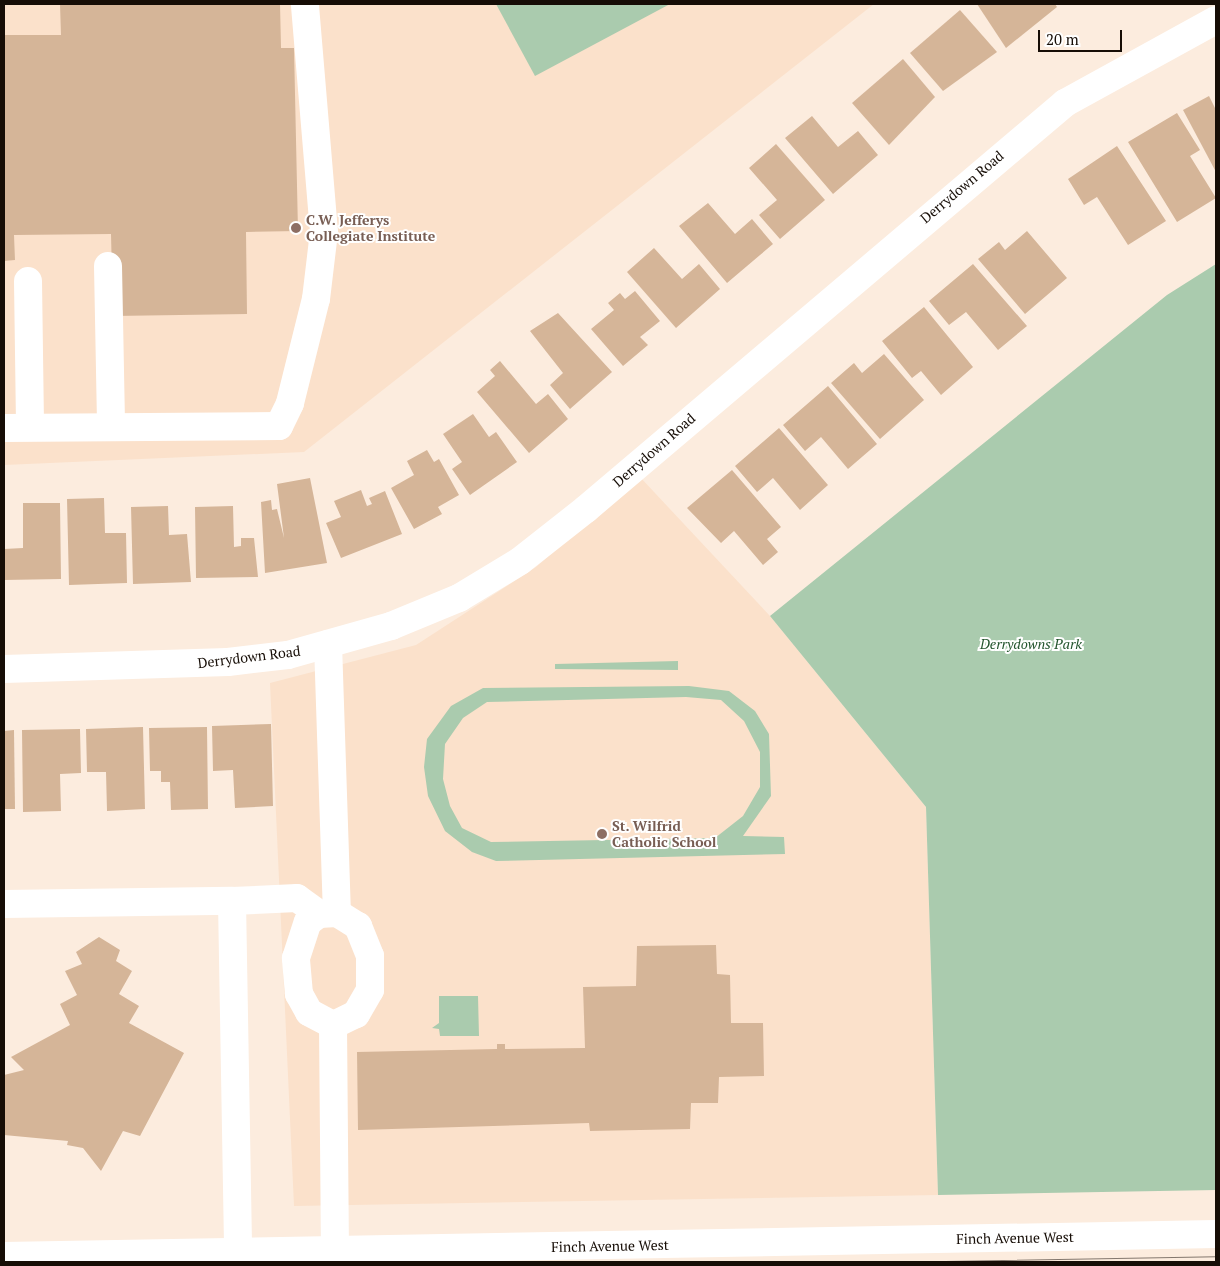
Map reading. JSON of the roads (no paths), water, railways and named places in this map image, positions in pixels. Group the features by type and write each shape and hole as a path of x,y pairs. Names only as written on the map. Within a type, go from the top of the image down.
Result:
{"street":[{"path":"4,428 279,426 290,403 316,299 324,232 305,4"},
{"name":"Derrydown Road","path":"4,669 228,662 328,644 391,626 459,598 520,561 1064,103 1216,20"},
{"path":"108,266 111,427"},
{"path":"28,281 30,427"},
{"path":"328,644 328,913"},
{"path":"4,904 232,901 298,898 358,926 370,956 370,990 356,1014 333,1025"},
{"path":"232,901 238,1254"},
{"path":"328,913 308,922 296,958 299,994 309,1012 333,1025"},
{"path":"333,1025 335,1252"},
{"name":"Finch Avenue West","path":"4,1256 238,1254 1216,1234"}],"tram line":[{"path":"886,1262 1216,1256"}],"place":[{"name":"C.W. Jefferys Collegiate Institute","path":"296,228"},
{"name":"St. Wilfrid Catholic School","path":"602,834"}],"park label":[{"name":"Derrydowns Park","path":"1031,644"}]}
